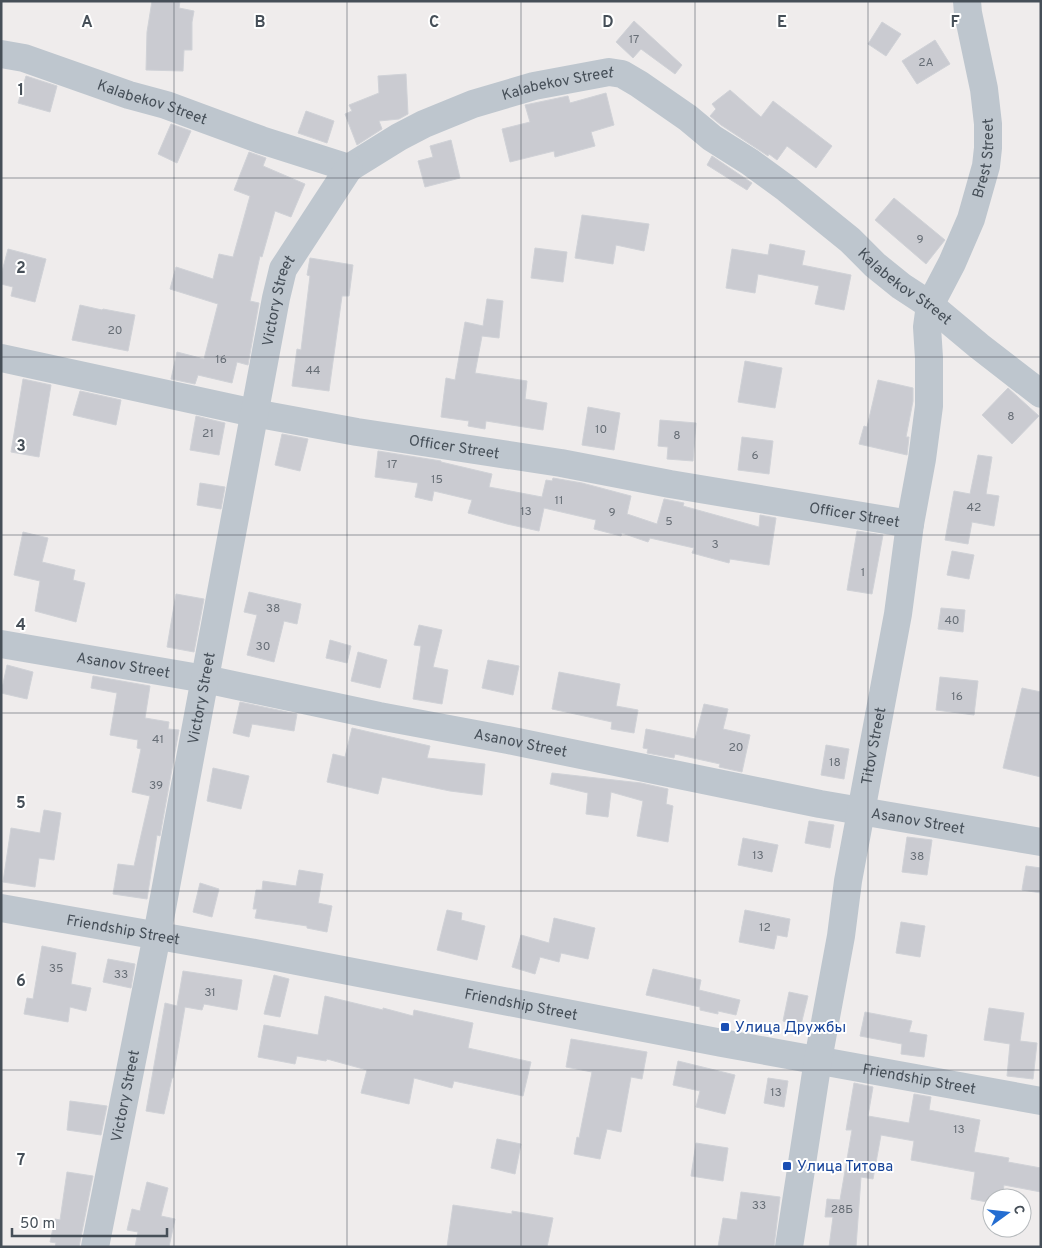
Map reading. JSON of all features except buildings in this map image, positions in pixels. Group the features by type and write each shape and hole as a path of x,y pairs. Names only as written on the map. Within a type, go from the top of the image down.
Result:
{"street":[{"name":"Brest Street","path":"930,305 952,264 971,219 986,166 988,132 984,89 968,13 968,1"},
{"name":"Kalabekov Street","path":"1,54 24,58 130,95 166,105 261,140 349,168 424,124 473,104 534,86 609,72 622,74 788,189 850,240 875,265 901,286 930,305 1041,394"},
{"name":"Victory Street","path":"95,1247 157,935 276,298 283,269 349,168"},
{"name":"Titov Street","path":"789,1247 818,1060 898,614 910,524 922,459 929,406 927,327 930,305"},
{"name":"Officer Street","path":"1,358 254,413 357,432 561,464 910,524"},
{"name":"Asanov Street","path":"1,644 205,679 379,716 508,740 862,812 914,819 1041,842"},
{"name":"Friendship Street","path":"1,908 157,935 1041,1101"}],"place":[{"name":"Улица Дружбы","path":"725,1027"},
{"name":"Улица Титова","path":"787,1166"}]}
